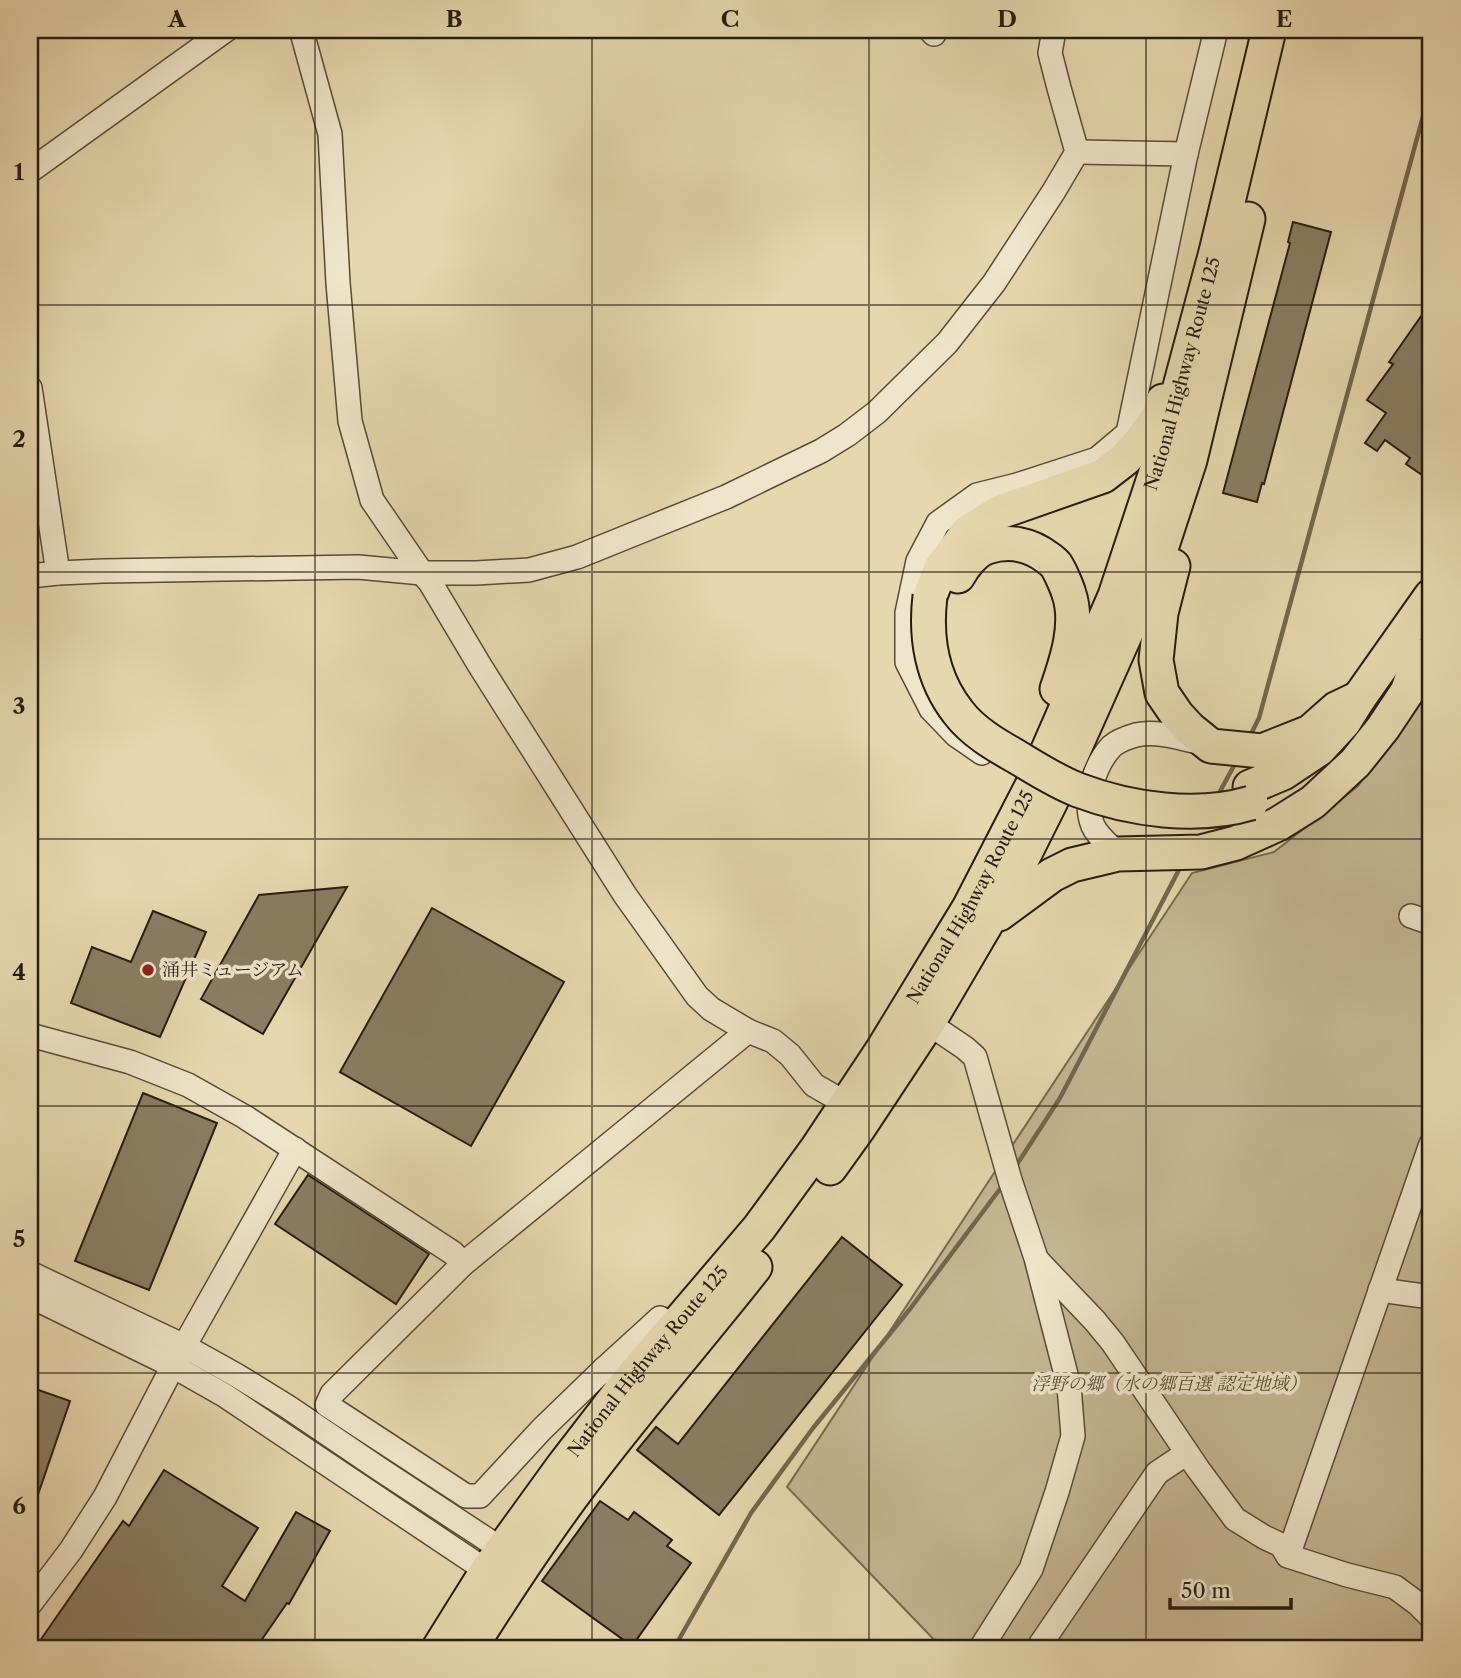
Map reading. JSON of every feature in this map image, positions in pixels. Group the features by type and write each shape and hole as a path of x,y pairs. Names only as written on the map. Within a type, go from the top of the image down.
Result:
{"highway":[{"name":"National Highway Route 125","path":"439,1648 502,1565 616,1376 675,1327 759,1228 847,1104 918,1016 988,922 1051,801 1148,582 1190,460 1271,75 1269,30"},
{"name":"National Highway Route 125","path":"470,1648 502,1565 583,1481 799,1211 858,1129 918,1016 1051,746 1119,583 1162,454 1216,251 1271,75 1293,30"},
{"path":"1216,251 1197,283 1158,416 1141,441 1103,476 1000,512 968,532 941,568 928,641 942,687 958,713 990,741 1080,791 1114,801 1191,812 1234,808 1319,748 1344,722 1431,597"},
{"path":"1190,460 1191,496 1161,613 1156,660 1162,693 1177,715 1190,729 1219,747 1262,751 1310,732 1336,709 1359,698"},
{"path":"937,599 971,558 986,547 1017,543 1042,554 1056,565 1070,594 1073,619 1066,664 1049,713 1051,746"},
{"path":"1251,795 1277,793 1323,764 1341,748 1394,677 1426,649"},
{"path":"988,922 1052,875 1072,865 1118,854 1201,852 1236,843 1278,824 1313,802 1354,763 1383,728 1407,692 1426,649"}],"street":[{"path":"30,171 226,30"},
{"path":"300,30 330,134 338,283 350,421 372,500 430,583 625,895 697,996 711,1009 748,1031 773,1041 790,1055 814,1085 847,1104"},
{"path":"30,576 58,573 358,567 422,573 529,570 577,557 726,497 821,451 877,412 947,343 994,284 1077,152 1050,53 1054,30"},
{"path":"1034,782 992,760 956,735 931,709 907,662 907,613 918,561 938,523 977,495 1097,459 1128,433 1186,154 1216,30"},
{"path":"1077,152 1186,154"},
{"path":"30,388 58,573"},
{"path":"1118,854 1094,827 1088,798 1101,761 1114,744 1134,735 1150,733 1219,747"},
{"path":"918,1016 975,1057 1010,1180 1036,1258 1069,1386 1073,1436 1057,1492 1031,1569 981,1648"},
{"path":"616,1376 542,1429 480,1496 466,1496 327,1405 332,1394 463,1264 748,1031"},
{"path":"30,1035 130,1062 188,1085 295,1149 453,1253 463,1264"},
{"path":"1288,1556 1431,1144"},
{"path":"30,1604 71,1550 106,1497 178,1356 295,1149"},
{"path":"1036,1258 1113,1343 1235,1519 1281,1545 1288,1556 1395,1587 1431,1617"},
{"path":"30,1273 178,1356 224,1395 502,1565"},
{"path":"1380,1290 1431,1297"},
{"path":"30,1296 178,1356"},
{"path":"1038,1648 1157,1473 1187,1453"}],"green space":[{"name":"浮野の郷（水の郷百選 認定地域）","path":"1431,680 1431,1648 942,1648 787,1487 1192,873 1274,852 1358,786"}],"building":[{"path":"1293,222 1331,232 1257,502 1223,493 1290,243 1288,242"},
{"path":"1431,302 1431,481 1406,464 1410,458 1385,440 1377,451 1365,443 1386,413 1367,400 1393,364 1389,362"},
{"path":"347,887 263,1034 201,999 259,895"},
{"path":"432,908 564,982 471,1146 340,1072"},
{"path":"153,911 206,932 160,1037 71,1003 92,947 131,962"},
{"path":"143,1093 217,1123 149,1290 75,1261"},
{"path":"308,1175 429,1254 396,1304 275,1224"},
{"path":"842,1237 902,1285 719,1515 637,1450 656,1427 678,1444"},
{"path":"30,1387 70,1401 32,1512 30,1512"},
{"path":"164,1470 258,1528 222,1586 245,1601 296,1512 330,1531 289,1604 287,1603 256,1648 35,1648 123,1521 129,1526"},
{"path":"600,1501 628,1520 634,1512 672,1540 667,1546 691,1563 632,1646 542,1581"}],"waterway":[{"path":"1250,736 1259,718 1431,87"},
{"path":"1218,795 1236,762"},
{"path":"1014,1169 1060,1098 1182,864"},
{"path":"674,1648 751,1513 813,1428 910,1309 1003,1185"}],"place":[{"name":"涌井ミュージアム","path":"148,970"}]}
